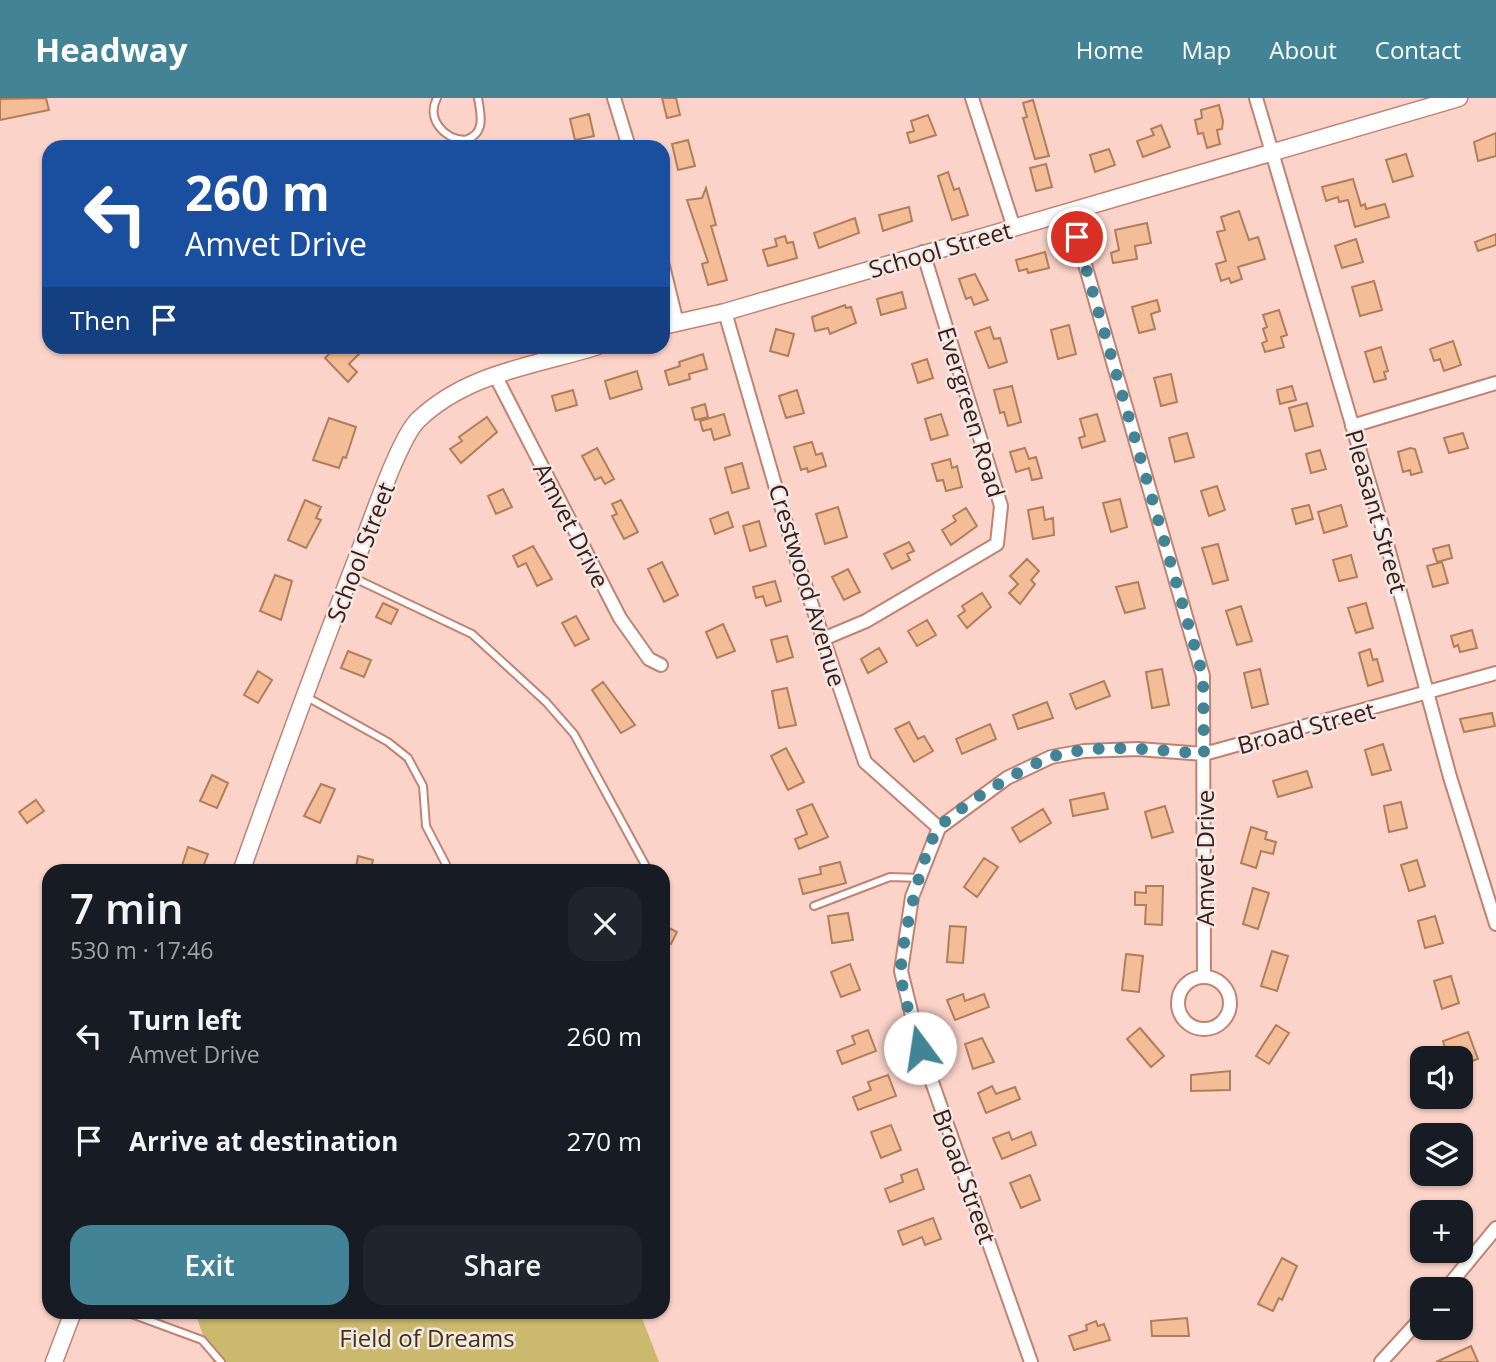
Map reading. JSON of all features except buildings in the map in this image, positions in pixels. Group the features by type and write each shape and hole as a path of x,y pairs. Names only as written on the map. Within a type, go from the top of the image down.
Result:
{"street":[{"path":"614,98 627,140"},
{"path":"972,98 1014,228"},
{"name":"Pleasant Street","path":"1256,98 1429,694 1450,777 1496,924"},
{"name":"School Street","path":"670,324 725,312 923,252 1070,212 1459,98"},
{"name":"Amvet Drive","path":"1070,212 1203,676 1204,977"},
{"name":"Evergreen Road","path":"822,639 866,621 997,544 1001,506 923,252"},
{"name":"Crestwood Avenue","path":"725,312 745,390 822,639 865,762 939,828"},
{"name":"School Street","path":"244,864 304,696 388,477 416,422 450,395 511,368 566,354"},
{"name":"Amvet Drive","path":"495,375 620,618 649,659 661,665"},
{"path":"1352,426 1496,383"},
{"name":"Broad Street","path":"1031,1362 920,1048 901,971 912,897 939,828 1007,778 1051,757 1084,751 1138,749 1204,754 1429,694 1496,673"},
{"path":"1204,977 1220,982 1230,1004 1228,1012 1218,1025 1202,1030 1194,1028 1182,1018 1177,1002 1182,987 1196,978 1204,977"},
{"path":"1456,1277 1496,1228"},
{"path":"54,1362 70,1319"},
{"path":"1381,1362 1410,1330"}],"lane":[{"path":"437,98 433,106 436,123 445,134 465,140 478,133 481,124 478,98"},
{"path":"350,576 472,634 546,702 574,734 645,864"},
{"path":"304,696 388,741 408,758 424,786 426,827 446,864"},
{"path":"814,906 890,877 920,878"},
{"path":"145,1319 202,1340 221,1362"}],"green space":[{"name":"Field of Dreams","path":"197,1319 642,1319 659,1362 213,1362"}],"route":[{"path":"920,1048 901,971 912,897 939,828 1007,778 1051,757 1084,751 1138,749 1204,754 1206,732 1203,676 1077,237"}]}
